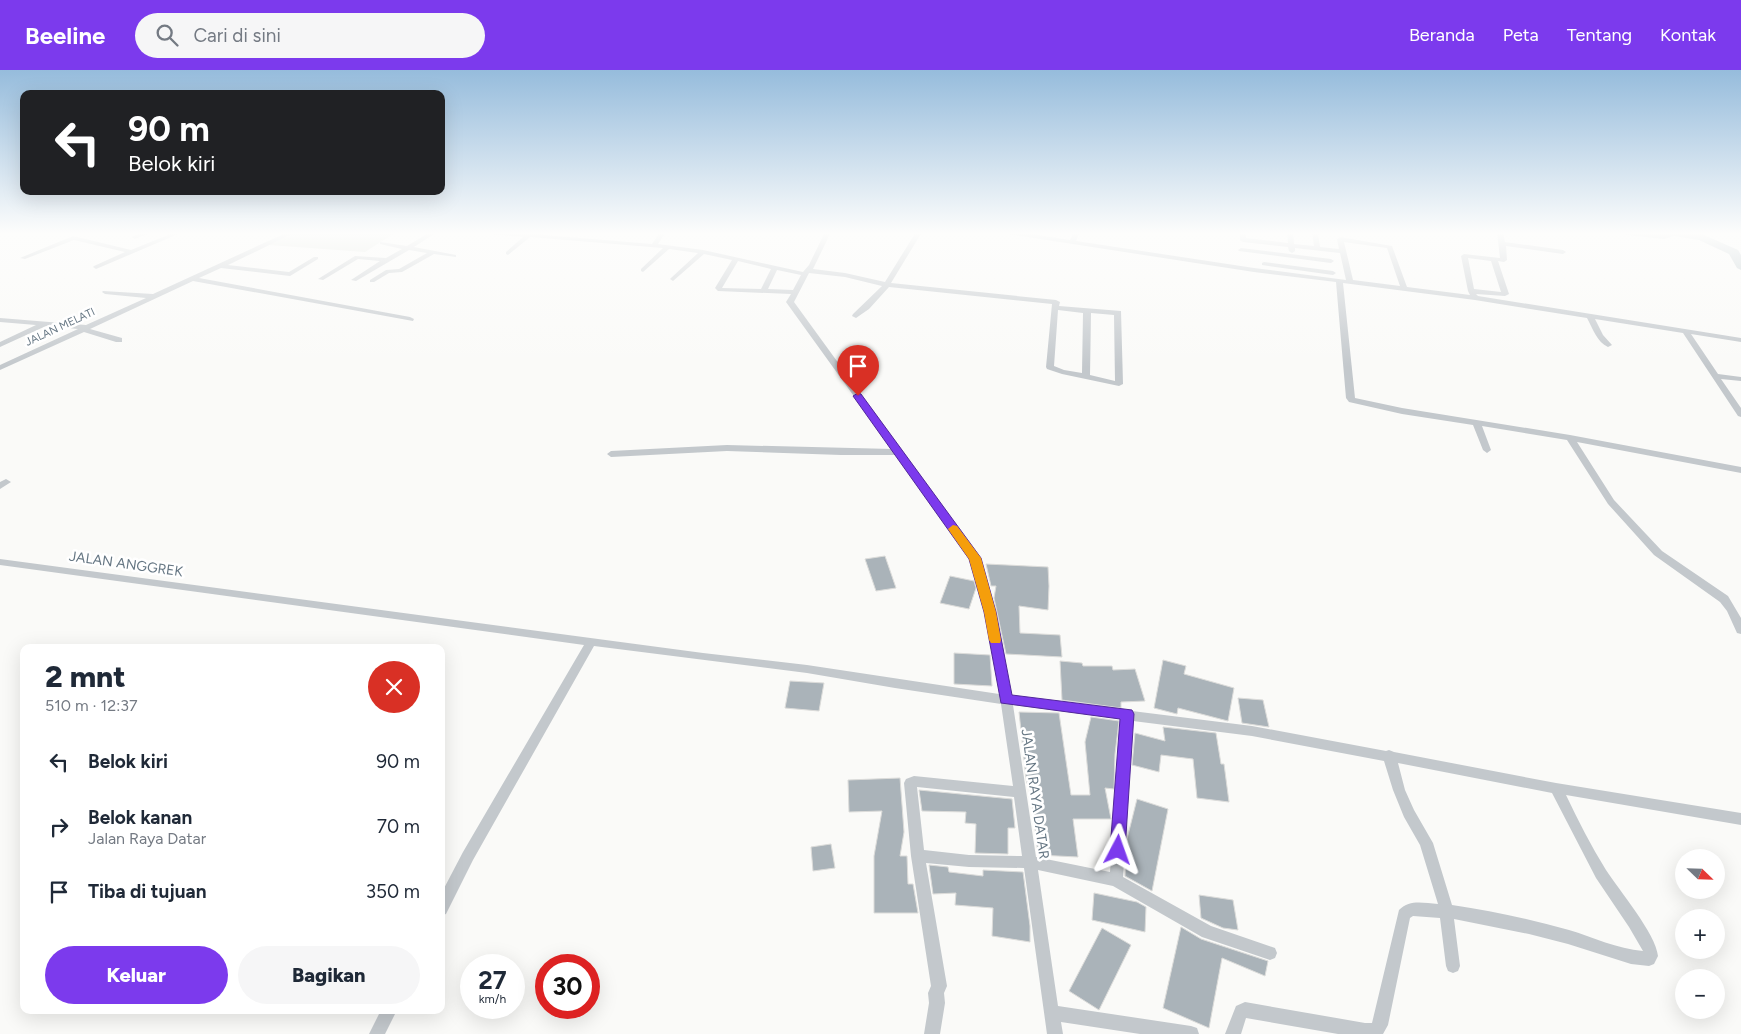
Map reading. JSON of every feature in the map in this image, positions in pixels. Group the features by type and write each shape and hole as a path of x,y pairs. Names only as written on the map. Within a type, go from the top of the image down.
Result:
{"street":[{"name":"JALAN MELATI","path":"0,368 196,277"},
{"path":"354,280 359,277"},
{"path":"372,281 378,277"},
{"path":"726,277 718,290 794,292 803,277"},
{"path":"763,292 770,277"},
{"path":"854,277 888,285 1056,302 1055,308 1050,367 1062,372 1119,384 1118,313 1055,308"},
{"path":"856,316 877,298 893,277"},
{"path":"1320,277 1475,298 1741,340"},
{"path":"1349,277 1350,282"},
{"path":"1400,277 1404,289"},
{"path":"1468,277 1471,291 1475,298"},
{"path":"1471,291 1505,294 1500,277"},
{"path":"192,279 410,320"},
{"path":"1339,281 1350,398 1352,400 1402,411 1570,438 1741,470"},
{"path":"106,292 152,296"},
{"name":"JALAN RAYA DATAR","path":"794,292 790,302 975,558 990,612 1006,700 1055,1034"},
{"path":"1086,376 1087,310"},
{"path":"1590,316 1600,336 1608,345"},
{"path":"0,324 4,321 83,328 119,340"},
{"path":"0,344 45,324"},
{"path":"1686,331 1741,414"},
{"path":"1715,376 1741,380"},
{"path":"1476,422 1488,450"},
{"path":"1570,438 1600,487 1616,508 1658,553 1724,599 1732,610 1741,630"},
{"path":"611,454 727,448 898,452"},
{"name":"JALAN ANGGREK","path":"0,562 807,669 1006,700 1252,731 1556,788 1741,820"},
{"path":"445,901 468,856 592,641"},
{"path":"1116,880 1127,714"},
{"path":"1389,756 1408,813 1426,843 1447,910 1453,966"},
{"path":"932,1034 937,1003 936,993 939,986 918,856 910,787 912,782 1020,792"},
{"path":"1233,1034 1241,1011 1245,1010 1365,1031 1376,1030 1382,1017 1404,915 1410,909 1447,910 1568,937 1643,959 1651,956 1638,927 1602,875 1584,844 1556,788"},
{"path":"918,856 969,861 1030,862 1116,880 1207,932 1270,953"},
{"path":"1052,1013 1192,1034"},
{"path":"377,1034 387,1014"}],"building":[{"path":"885,556 896,588 876,591 865,559"},
{"path":"986,564 1048,567 1048,610 1019,606 1020,633 1060,635 1062,657 1006,654 994,598 996,586 991,586"},
{"path":"950,576 974,581 976,588 969,609 940,603"},
{"path":"954,653 990,655 992,686 954,684"},
{"path":"1163,660 1186,666 1184,674 1234,688 1228,721 1178,708 1177,714 1154,708"},
{"path":"1060,661 1082,663 1083,666 1112,666 1113,670 1135,669 1145,701 1121,702 1121,708 1062,700"},
{"path":"790,681 824,683 819,711 785,708"},
{"path":"1238,698 1263,700 1269,727 1242,723"},
{"path":"1019,712 1059,713 1071,795 1090,795 1085,742 1091,717 1119,721 1115,754 1114,789 1105,788 1111,819 1073,819 1078,857 1038,855 1030,784 1027,784 1026,779"},
{"path":"1163,727 1216,733 1221,764 1224,764 1229,802 1197,798 1193,759 1161,755 1159,772 1132,765 1135,733 1165,741"},
{"path":"900,778 904,832 900,856 907,856 908,884 913,884 918,913 874,913 874,856 882,811 849,812 848,780"},
{"path":"919,790 1012,799 1015,828 1008,828 1008,854 975,853 976,824 965,823 966,812 922,811"},
{"path":"1137,799 1168,809 1152,891 1125,876 1127,839"},
{"path":"831,844 835,868 813,871 811,847"},
{"path":"929,865 948,867 949,872 983,876 983,870 1023,872 1030,926 1030,942 992,936 993,908 955,905 956,893 933,894"},
{"path":"1094,893 1137,902 1146,907 1145,932 1092,920"},
{"path":"1199,895 1233,900 1238,930 1223,928 1201,918"},
{"path":"1181,927 1201,939 1268,961 1265,976 1222,958 1209,1028 1163,1008"},
{"path":"1102,928 1131,945 1099,1010 1069,991"}],"slow traffic":[{"path":"953,529 975,558 980,570 995,640"}],"route":[{"path":"858,396 975,558 980,570 990,612 1006,700 1127,714 1118,850"}]}
